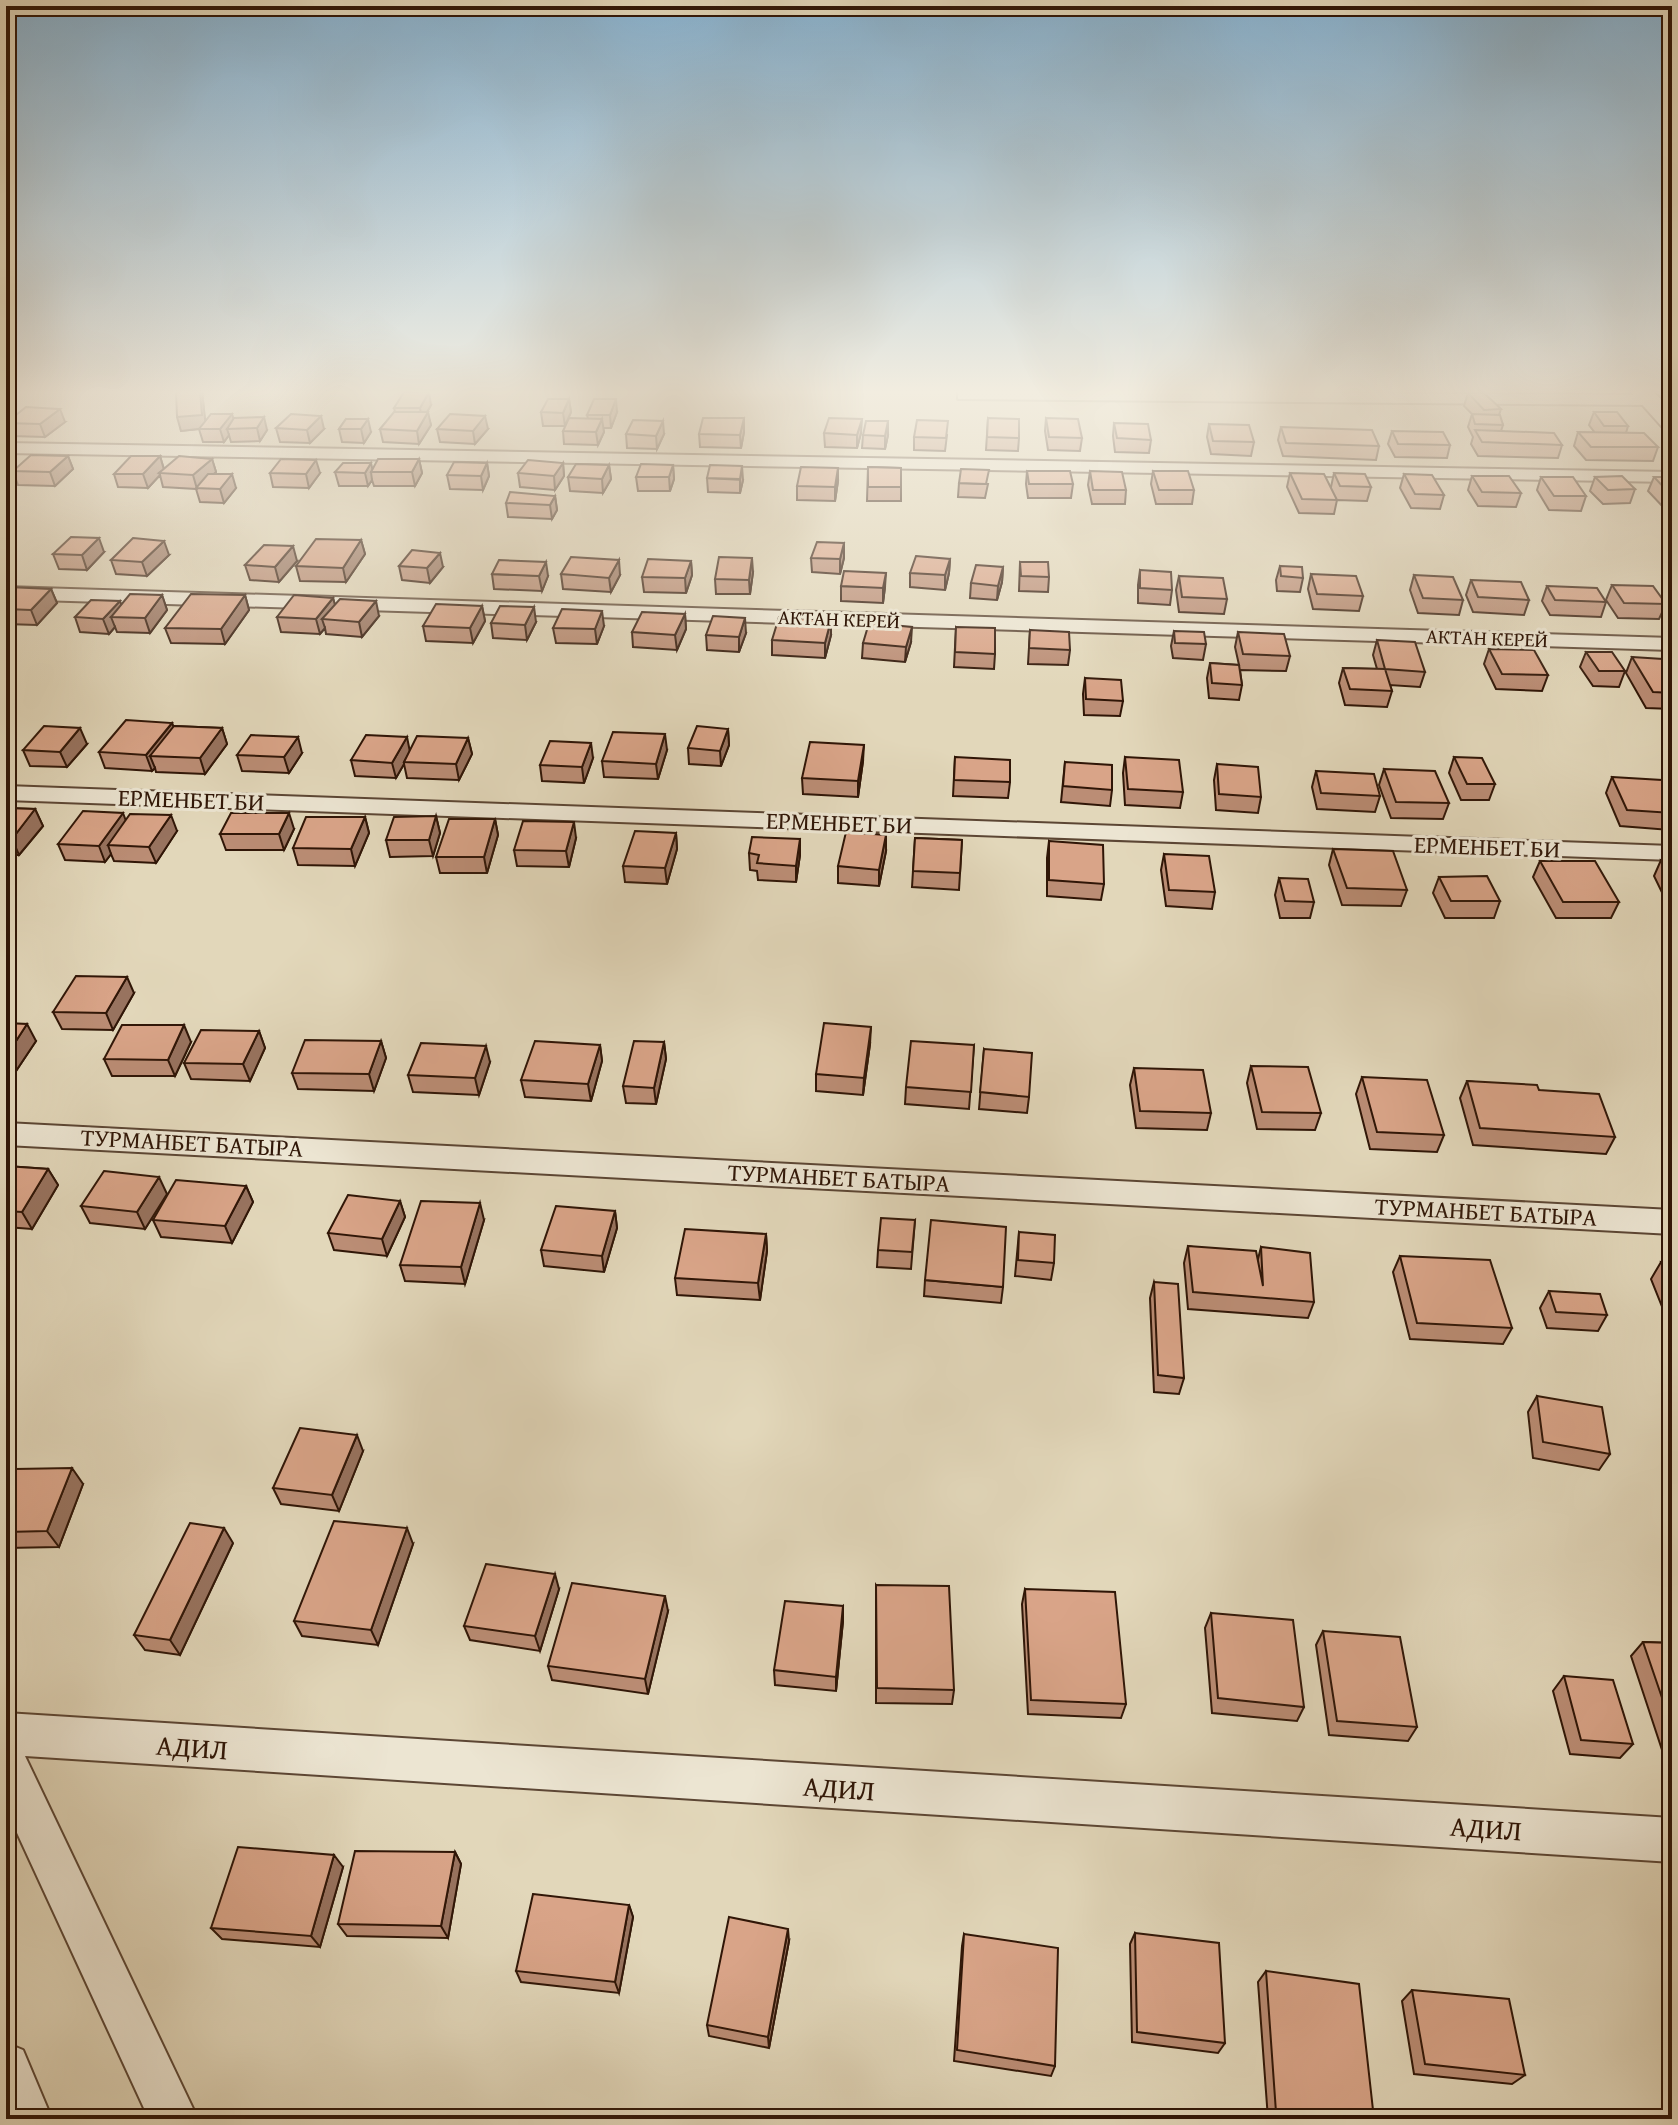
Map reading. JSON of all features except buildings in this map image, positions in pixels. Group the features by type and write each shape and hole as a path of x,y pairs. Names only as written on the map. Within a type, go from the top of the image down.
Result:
{"street":[{"name":"АКТАН КЕРЕЙ","path":"6,593 1672,644"},
{"name":"ЕРМЕНБЕТ БИ","path":"6,793 1672,853"},
{"name":"ТУРМАНБЕТ БАТЫРА","path":"6,1134 1672,1222"},
{"name":"АДИЛ","path":"6,1734 1672,1840"},
{"path":"6,1762 174,2119"}]}
